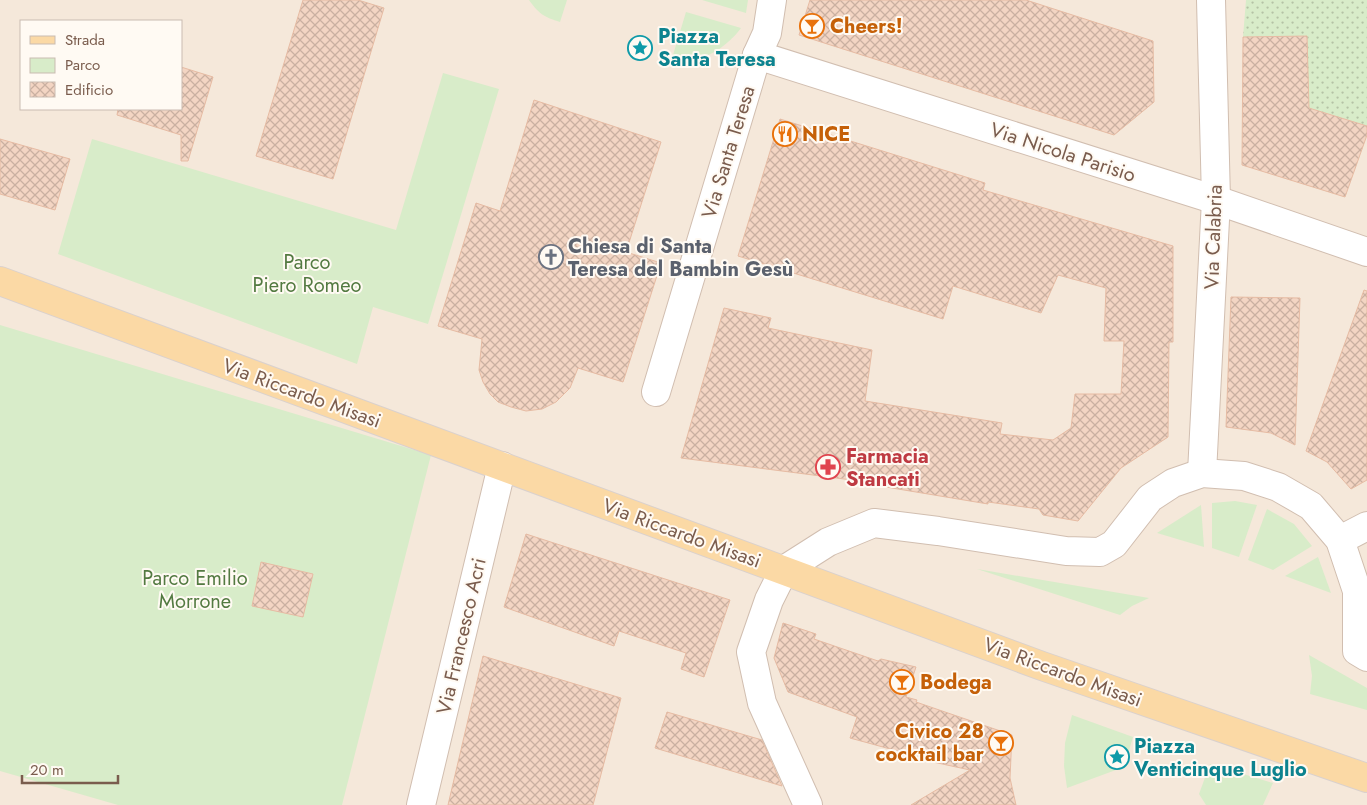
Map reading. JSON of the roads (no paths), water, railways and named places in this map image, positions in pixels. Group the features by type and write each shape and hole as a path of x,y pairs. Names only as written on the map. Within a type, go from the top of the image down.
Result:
{"main road":[{"name":"Via Riccardo Misasi","path":"0,281 1042,666 1367,778"}],"street":[{"path":"757,55 767,33 772,0"},
{"name":"Via Calabria","path":"1202,473 1216,200 1211,0"},
{"name":"Via Nicola Parisio","path":"757,55 1216,200 1367,252"},
{"name":"Via Santa Teresa","path":"656,392 757,55"},
{"name":"Via Francesco Acri","path":"421,805 502,466"},
{"path":"808,805 762,703 751,652 769,600 784,570 828,542 874,523 1066,551 1100,552 1114,544 1150,498 1173,483 1202,473 1244,476 1278,487 1311,506 1340,540 1358,591 1357,651 1367,657"},
{"path":"1340,540 1367,526"}],"place":[{"name":"Cheers!","path":"812,26"},
{"name":"Piazza Santa Teresa","path":"640,48"},
{"name":"NICE","path":"785,134"},
{"name":"Chiesa di Santa Teresa del Bambin Gesù","path":"551,257"},
{"name":"Farmacia Stancati","path":"828,467"},
{"name":"Bodega","path":"902,682"},
{"name":"Civico 28 cocktail bar","path":"1001,743"},
{"name":"Piazza Venticinque Luglio","path":"1117,757"}],"park label":[{"name":"Parco Piero Romeo","path":"307,274"},
{"name":"Parco Emilio Morrone","path":"195,590"}]}
